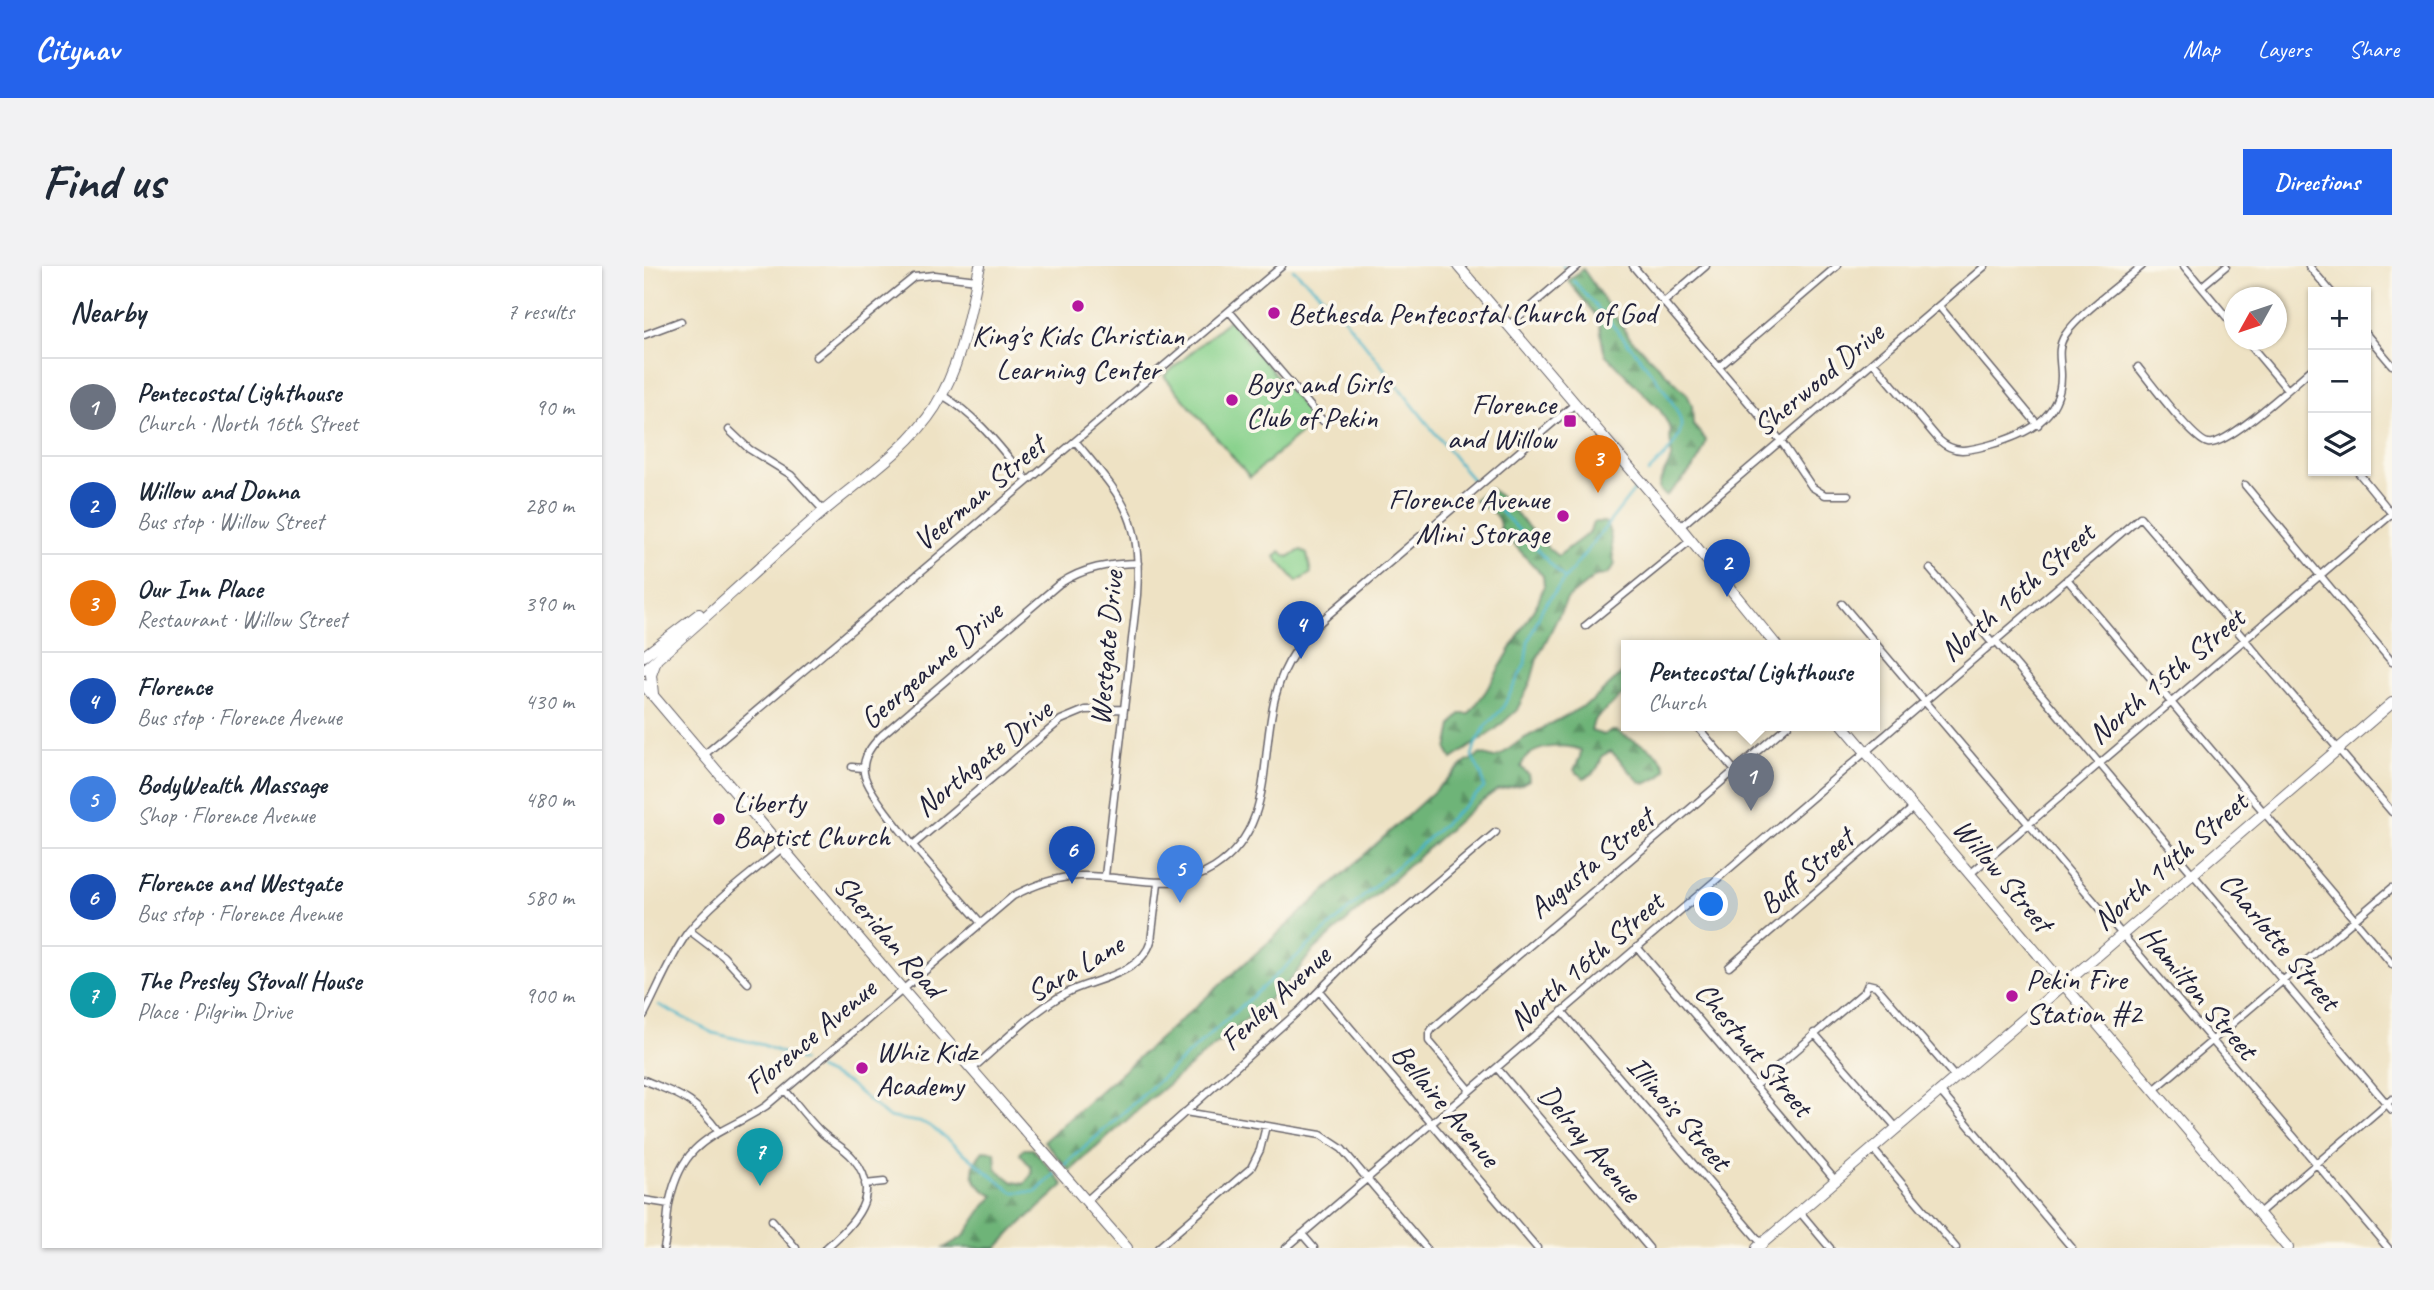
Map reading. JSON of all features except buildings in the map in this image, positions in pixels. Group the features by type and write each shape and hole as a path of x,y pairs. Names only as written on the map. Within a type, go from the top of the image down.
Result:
{"main road":[{"path":"644,670 648,655 746,578 922,426 942,395 958,357 980,266"},
{"path":"1458,266 1691,540 1772,640"},
{"path":"648,655 654,698"},
{"name":"Sheridan Road","path":"644,685 902,989 1127,1248"},
{"path":"644,693 654,698"},
{"name":"North 14th Street","path":"1759,1246 2392,703"},
{"name":"Willow Street","path":"1848,731 2288,1248"}],"street":[{"name":"Veerman Street","path":"704,755 1282,266"},
{"path":"1509,325 1578,266"},
{"path":"1633,266 1781,441 1815,489 1825,495 1848,495"},
{"path":"1664,302 1706,266"},
{"path":"1718,367 1837,266"},
{"name":"Sherwood Drive","path":"1680,527 1985,266"},
{"path":"1873,362 1939,440 1953,450 1966,451 2000,442 2038,425 2052,410 2059,391 2059,353 2065,335 2142,266"},
{"path":"2184,266 2224,313"},
{"path":"2202,286 2226,266"},
{"path":"2309,266 2327,287"},
{"path":"816,357 914,276 935,275 976,280"},
{"path":"1939,306 2038,425"},
{"path":"1229,312 1323,421"},
{"path":"644,335 681,321"},
{"path":"2371,340 2392,365"},
{"path":"2254,350 2287,389"},
{"path":"2138,367 2190,430 2203,442 2211,444 2239,430 2308,372"},
{"path":"942,395 981,423 1028,481"},
{"name":"Florence Avenue","path":"664,1248 669,1204 678,1174 689,1156 718,1131 755,1113 785,1090 1013,896 1037,884 1070,876 1105,876 1158,883 1182,881 1209,871 1236,850 1248,833 1261,800 1276,693 1287,667 1305,638 1328,615 1576,404"},
{"path":"729,430 749,449 791,475 824,511"},
{"name":"Westgate Drive","path":"1076,442 1122,501 1135,533 1138,564 1137,594 1105,876"},
{"path":"2361,476 2392,514"},
{"path":"2245,485 2392,662"},
{"name":"North 15th Street","path":"1970,874 2392,514"},
{"name":"North 16th Street","path":"1286,1248 2140,517 2245,639"},
{"path":"1585,626 1691,540"},
{"name":"Georgeanne Drive","path":"980,922 871,792 863,768 870,748 1059,584 1090,568 1138,564"},
{"name":"Charlotte Street","path":"1930,569 2389,1101 2392,1110"},
{"path":"2067,579 2392,964"},
{"name":"Hamilton Street","path":"1842,604 1872,640"},
{"path":"2245,639 2392,812"},
{"name":"Hamilton Street","path":"1880,649 2388,1248"},
{"name":"Northgate Drive","path":"914,844 1061,720 1074,713 1092,709 1124,709"},
{"path":"1701,731 1735,771"},
{"name":"Augusta Street","path":"1470,1090 1428,1038 1432,1028 1781,731"},
{"path":"852,767 863,768"},
{"name":"Buff Street","path":"1729,967 1913,808"},
{"name":"Fenley Avenue","path":"1087,1200 1320,992 1371,938 1496,832"},
{"path":"644,1015 673,957 690,931 708,911 782,848"},
{"name":"Sara Lane","path":"972,1069 1058,998 1140,961 1148,951 1151,941 1158,883"},
{"path":"2154,1090 2392,888"},
{"path":"690,931 723,956 748,984"},
{"name":"Chestnut Street","path":"1637,947 1835,1180"},
{"path":"1756,1085 1865,991 1868,984 1876,986 1955,1077"},
{"name":"Bellaire Avenue","path":"1320,992 1537,1248"},
{"name":"Illinois Street","path":"1562,1011 1759,1246"},
{"path":"1814,1033 1896,1127"},
{"name":"Delray Avenue","path":"1497,1068 1649,1248"},
{"path":"644,1080 688,1098 718,1131"},
{"path":"785,1090 821,1132 854,1159 865,1184 866,1197 861,1212 826,1248"},
{"path":"1939,1090 2072,1248"},
{"path":"2259,1213 2389,1101"},
{"path":"1185,1112 1326,1137 1342,1149 1426,1248"},
{"path":"1157,1248 1247,1172 1260,1150 1266,1126"},
{"path":"1872,1148 1956,1248"},
{"path":"865,1184 884,1182"},
{"path":"644,1200 669,1204"},
{"path":"1799,1211 1830,1248"},
{"path":"772,1220 796,1248"},
{"path":"1302,1234 1314,1248"}],"green space":[{"path":"1583,269 1630,338 1687,394 1692,405 1693,425 1706,440 1696,464 1666,496 1659,490 1659,486 1671,458 1671,429 1660,410 1605,354 1598,318 1568,281"},
{"path":"1229,320 1315,421 1250,477 1164,376"},
{"path":"1489,488 1558,556 1590,532 1593,522 1605,522 1610,532 1615,564 1607,574 1596,576 1567,599 1537,659 1531,681 1517,710 1496,729 1452,759 1447,750 1452,725 1460,714 1469,714 1486,691 1538,602 1544,586 1543,576 1500,529 1495,515 1474,500"},
{"path":"1301,550 1307,554 1311,573 1297,582 1275,557 1280,551 1288,557"},
{"path":"1621,674 1621,696 1594,720 1591,731 1604,735 1617,731 1653,751 1659,756 1666,770 1660,777 1645,784 1639,781 1611,751 1602,756 1596,770 1584,778 1574,770 1581,750 1556,747 1531,754 1521,767 1528,774 1529,780 1497,790 1475,806 1312,952 1290,980 1254,1013 1148,1101 1070,1171 1044,1141 1465,763 1481,754 1494,758 1501,755 1521,740 1591,702"},
{"path":"1024,1149 1033,1149 1064,1185 997,1248 944,1248 964,1236 994,1196 981,1187 974,1177 974,1165 983,1151 995,1152 996,1169 1013,1182 1024,1184 1032,1174 1031,1167 1020,1154"}],"waterway":[{"path":"1293,269 1336,308 1473,481"},
{"path":"1574,281 1653,375 1678,412 1680,432 1669,451 1648,473"},
{"path":"1065,1165 1484,788 1482,776 1472,756 1475,745 1486,726 1502,709 1525,664 1528,642 1543,607 1636,488"},
{"path":"1488,498 1565,579"},
{"path":"659,1005 713,1033 763,1045 802,1061"},
{"path":"818,1069 848,1083 888,1117 924,1123 933,1128 1012,1192 1036,1192 1055,1174"}],"place":[{"name":"King's Kids Christian Learning Center","path":"1078,306"},
{"name":"Bethesda Pentecostal Church of God","path":"1274,313"},
{"name":"Boys and Girls Club of Pekin","path":"1232,400"},
{"name":"Florence and Willow","path":"1570,421"},
{"name":"Our Inn Place","path":"1598,493"},
{"name":"Florence Avenue Mini Storage","path":"1563,516"},
{"name":"Willow and Donna","path":"1727,597"},
{"name":"Florence","path":"1301,659"},
{"name":"Pentecostal Lighthouse","path":"1751,811"},
{"name":"Liberty Baptist Church","path":"719,819"},
{"name":"Florence and Westgate","path":"1072,884"},
{"name":"BodyWealth Massage","path":"1180,903"},
{"name":"Pekin Fire Station #2","path":"2012,996"},
{"name":"Whiz Kidz Academy","path":"862,1068"},
{"name":"The Presley Stovall House","path":"760,1186"}]}
